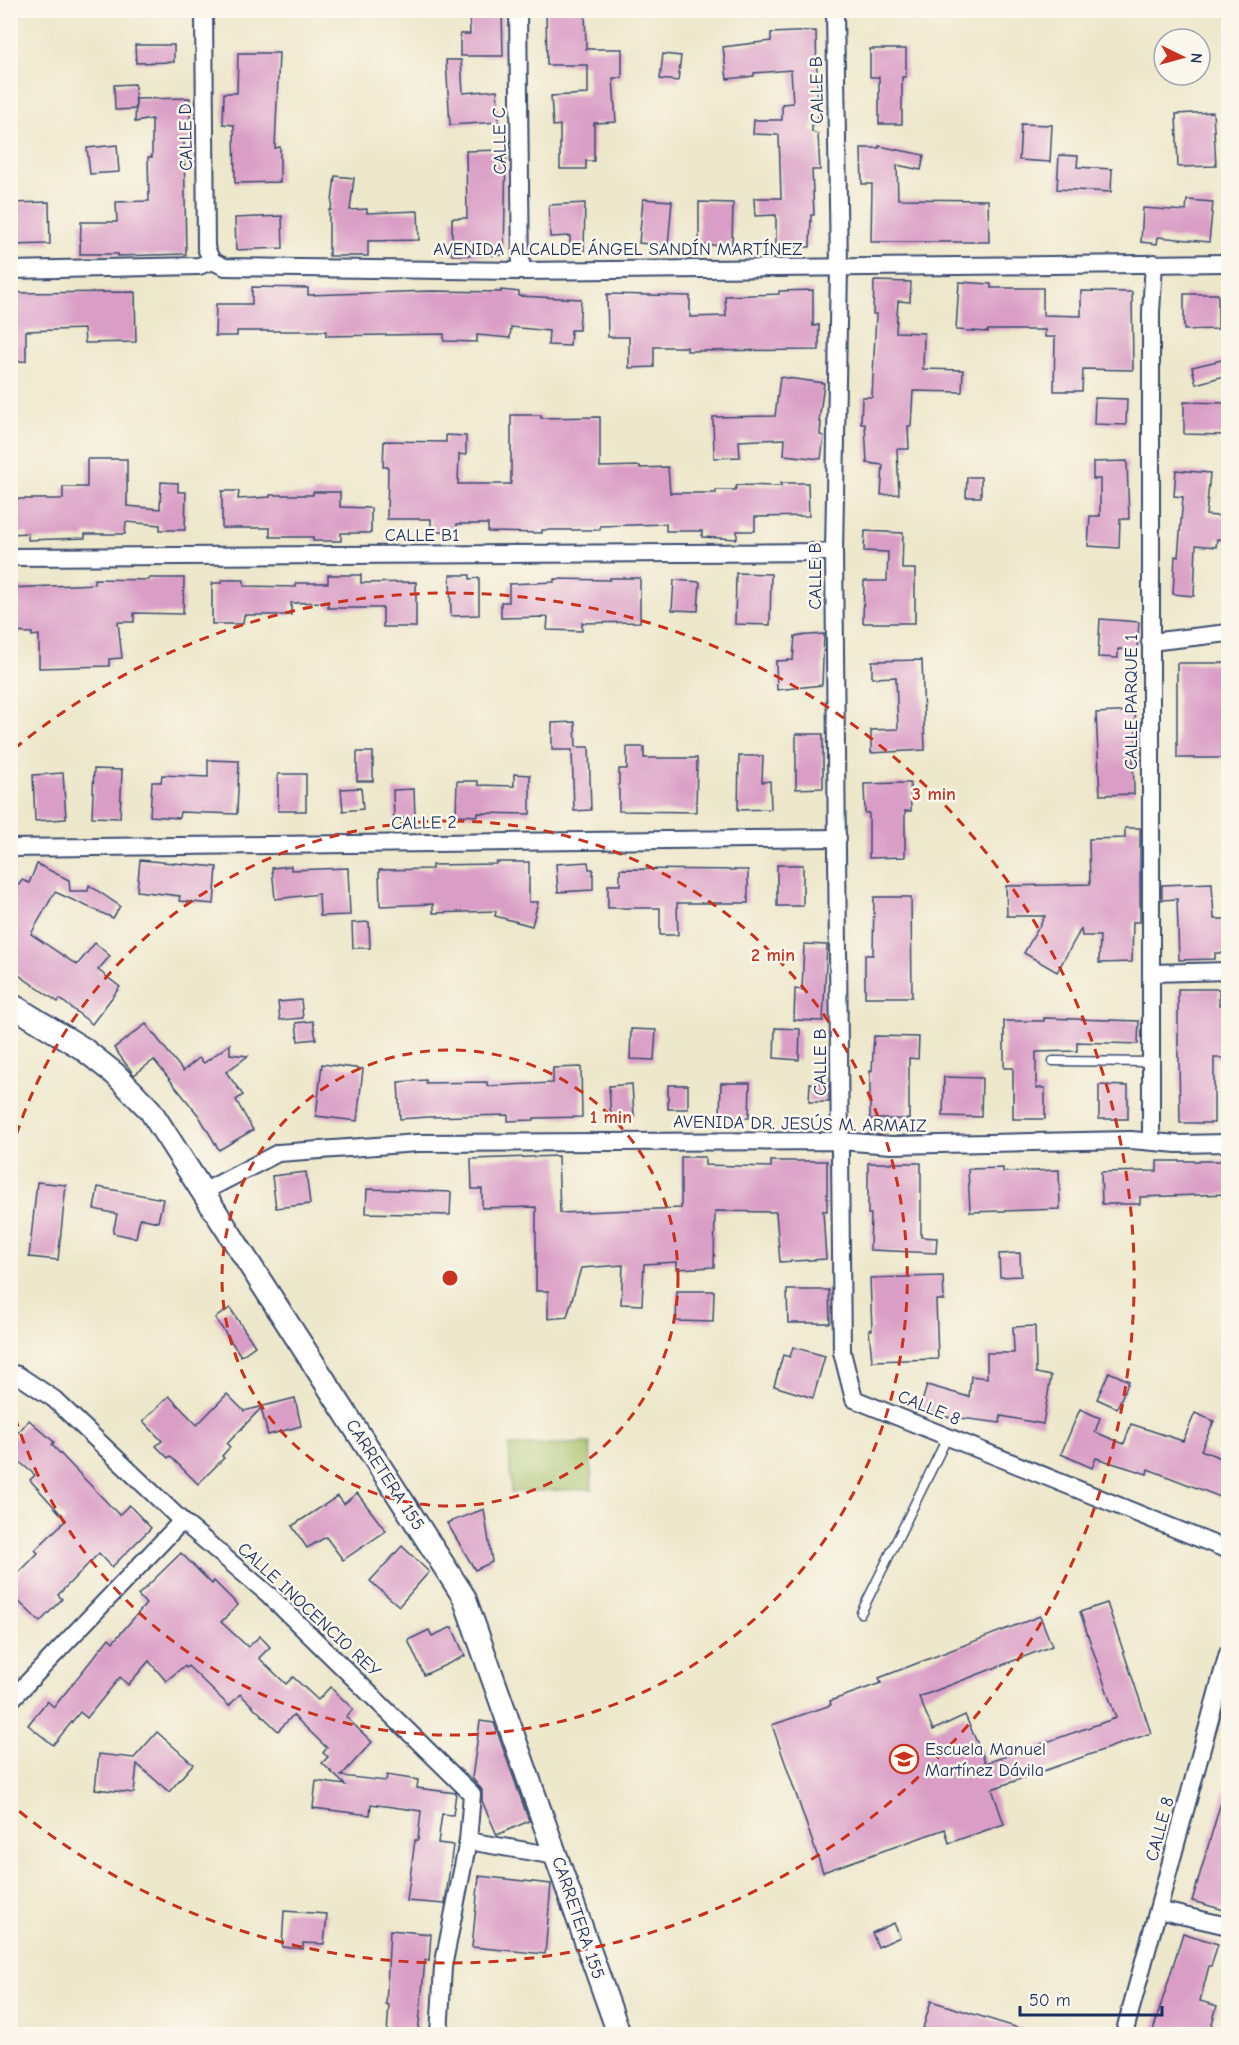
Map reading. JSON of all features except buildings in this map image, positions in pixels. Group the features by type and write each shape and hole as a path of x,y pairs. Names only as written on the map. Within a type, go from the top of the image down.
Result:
{"street":[{"name":"CALLE D","path":"204,10 206,248 212,261"},
{"name":"CALLE C","path":"518,10 521,271"},
{"name":"CALLE B","path":"835,10 839,267 834,552 840,1141"},
{"name":"AVENIDA ALCALDE ÁNGEL SANDÍN MARTÍNEZ","path":"10,270 199,266 212,261 225,267 521,271 1228,262"},
{"name":"CALLE PARQUE 1","path":"1150,1141 1151,312 1154,263"},
{"name":"CALLE B1","path":"10,557 834,552"},
{"path":"1150,642 1228,633"},
{"name":"CALLE 2","path":"10,848 838,838"},
{"path":"1152,973 1228,971"},
{"name":"CARRETERA 155","path":"10,1004 82,1048 115,1074 150,1110 464,1597 619,2034"},
{"name":"AVENIDA DR. JESÚS M. ARMAIZ","path":"201,1192 278,1154 418,1143 840,1141 891,1145 1150,1141 1177,1144 1228,1143"},
{"name":"CALLE 8","path":"840,1141 843,1352 854,1399 1228,1550"},
{"name":"CALLE INOCENCIO REY","path":"10,1373 18,1375 54,1399 182,1521 269,1594 472,1794 468,1840"},
{"path":"10,1701 182,1521"},
{"name":"CALLE 8","path":"1124,2034 1228,1653"},
{"path":"439,2034 444,1967 468,1840 556,1856"},
{"path":"1158,1910 1228,1926"}],"lane":[{"path":"1053,1061 1151,1062"},
{"path":"861,1613 948,1437"}],"green space":[{"path":"590,1443 592,1489 511,1492 509,1446"}],"place":[{"name":"Escuela Manuel Martínez Dávila","path":"904,1759"}]}
